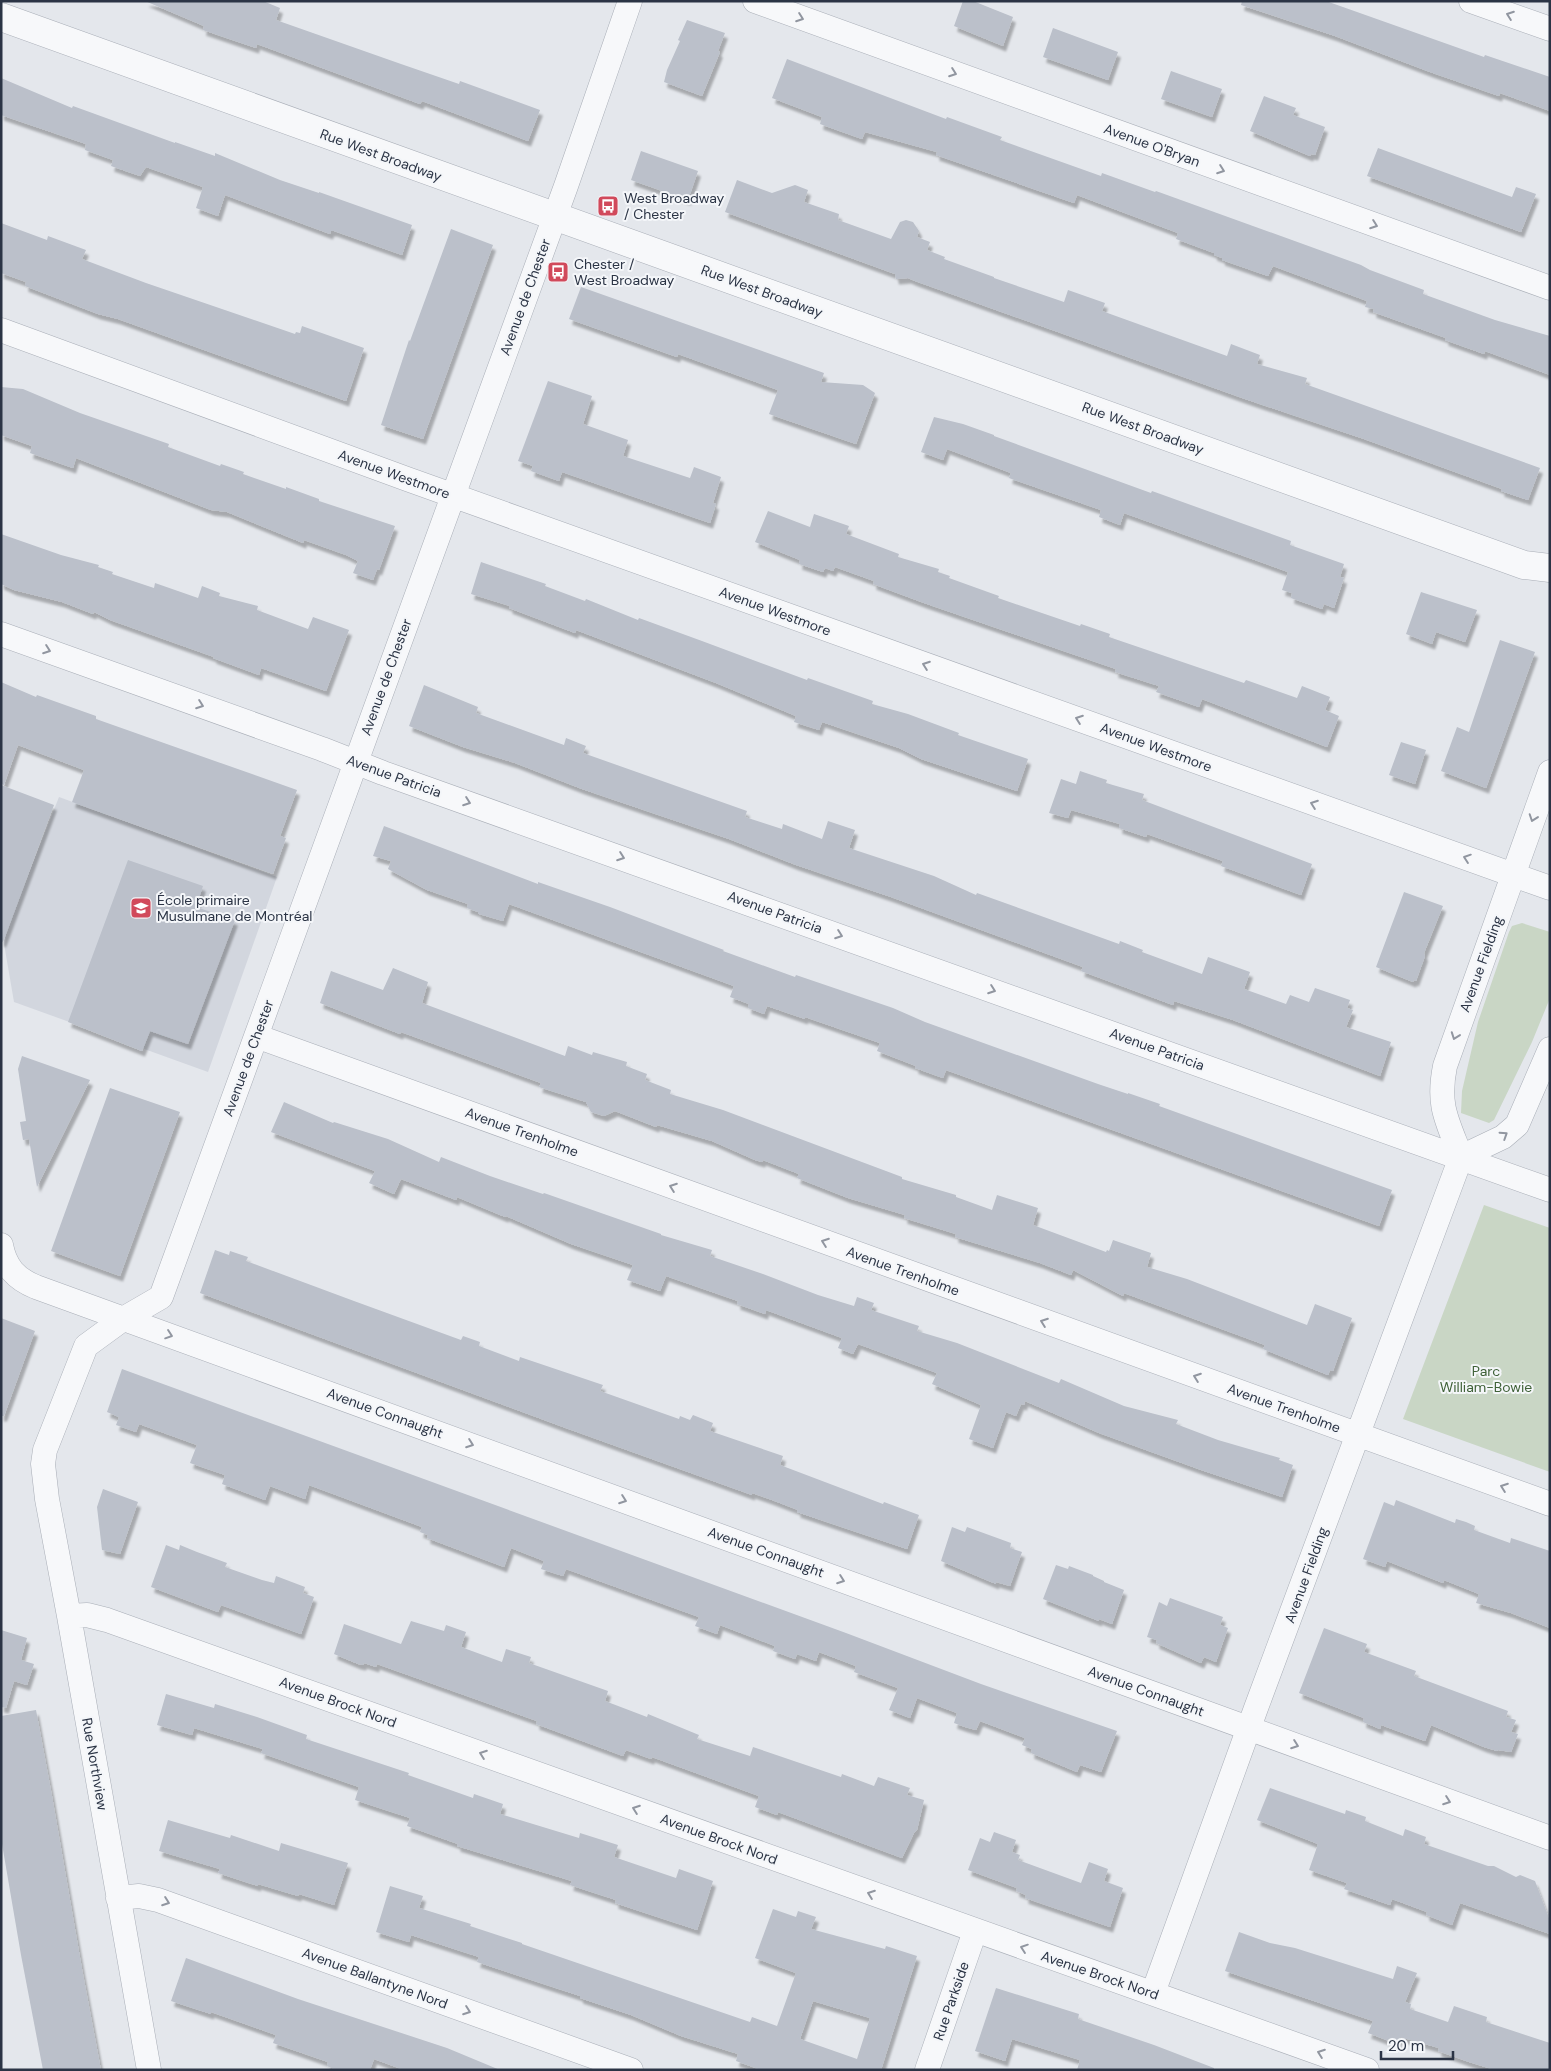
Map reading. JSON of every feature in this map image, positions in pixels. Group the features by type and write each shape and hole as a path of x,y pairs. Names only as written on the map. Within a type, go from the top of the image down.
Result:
{"street":[{"name":"Avenue de Chester","path":"43,1457 86,1346 124,1319 161,1297 554,218 630,1"},
{"name":"Avenue O'Bryan","path":"755,1 1550,288"},
{"path":"1471,1 1550,29"},
{"name":"Rue West Broadway","path":"1,18 554,218 1537,566 1550,582"},
{"name":"Avenue Westmore","path":"1,330 452,495 1550,888"},
{"name":"Avenue Patricia","path":"1,634 1550,1190"},
{"name":"Avenue Fielding","path":"1153,1993 1249,1728 1461,1157 1444,1115 1441,1099 1445,1066 1550,772"},
{"name":"Avenue Trenholme","path":"256,1036 1550,1504"},
{"path":"1461,1157 1502,1137 1517,1124 1550,1049"},
{"name":"Avenue Connaught","path":"1,1245 7,1265 24,1282 1550,1838"},
{"name":"Rue Northview","path":"43,1457 47,1499 70,1616 149,2070"},
{"name":"Avenue Brock Nord","path":"70,1616 88,1615 107,1620 1367,2070"},
{"name":"Avenue Ballantyne Nord","path":"118,1898 139,1896 158,1900 631,2070"},
{"name":"Rue Parkside","path":"927,2070 975,1931"}],"shaded area":[{"name":"École primaire Musulmane de Montréal","path":"59,797 277,877 208,1072 14,1002 3,938"}],"green space":[{"path":"1522,923 1550,932 1550,998 1532,1042 1494,1120 1489,1123 1461,1113 1462,1091 1478,1022 1509,932 1512,926"},
{"name":"Parc William-Bowie","path":"1484,1205 1550,1228 1550,1472 1403,1419"}],"building":[{"path":"145,1 263,1 280,8 276,20 459,84 460,81 540,110 528,141 422,101 420,104 257,44 256,48 203,30 204,26"},
{"path":"963,1 973,1 1013,17 1003,46 954,26"},
{"path":"1242,1 1326,1 1484,57 1485,55 1550,77 1550,111 1500,93 1499,96 1335,36 1241,5"},
{"path":"687,20 725,33 718,51 720,52 702,96 664,82"},
{"path":"1053,28 1118,52 1108,80 1043,57"},
{"path":"787,59 946,119 947,117 1002,137 1000,140 1101,176 1102,173 1156,191 1361,265 1424,290 1423,294 1495,320 1550,336 1550,375 1485,351 1484,354 1445,340 1446,338 1373,312 1374,309 1365,307 1367,301 1273,266 1268,276 1222,260 1222,258 1214,255 1214,253 1176,239 1178,233 1077,195 1074,203 936,155 937,152 865,132 862,139 820,124 822,117 772,98"},
{"path":"1171,71 1222,89 1212,117 1161,99"},
{"path":"1,78 72,108 73,106 215,156 215,153 280,180 412,225 402,255 334,231 331,231 330,234 225,195 218,216 196,208 203,187 146,167 140,176 111,166 113,160 85,150 86,144 1,115"},
{"path":"1264,96 1296,108 1293,115 1325,127 1315,155 1311,154 1310,156 1250,131"},
{"path":"1378,148 1512,197 1516,187 1536,194 1521,232 1367,176"},
{"path":"641,151 698,171 688,200 631,180"},
{"path":"737,180 772,193 795,185 808,190 804,202 839,214 838,220 891,239 900,222 906,220 913,222 919,231 917,237 930,242 927,250 945,257 944,259 1064,302 1068,290 1105,303 1102,311 1227,356 1231,344 1260,355 1257,364 1307,378 1305,384 1540,468 1528,500 1364,439 1245,399 908,278 896,279 895,274 725,212"},
{"path":"1,223 47,240 48,236 86,250 82,259 146,283 295,334 296,332 300,333 302,326 364,348 346,401 118,319 98,314 25,286 26,282 1,273"},
{"path":"451,229 493,245 423,439 381,425 409,340"},
{"path":"581,287 824,373 821,382 863,385 875,393 856,444 769,414 778,390 678,354 677,357 569,319"},
{"path":"548,381 592,396 583,424 628,440 623,456 690,478 694,467 721,477 713,503 716,504 710,523 562,472 559,481 531,471 533,466 518,461"},
{"path":"1,387 23,389 80,413 169,444 168,447 395,526 379,570 377,569 373,580 353,573 358,561 346,555 304,540 303,543 227,512 211,510 76,458 73,468 30,453 32,446 1,435"},
{"path":"934,417 963,424 1151,493 1152,491 1291,541 1290,545 1344,564 1340,577 1344,578 1334,608 1324,604 1322,609 1291,598 1292,593 1282,590 1288,572 1124,513 1120,525 1099,517 1101,510 1009,478 1011,473 947,449 943,460 921,452"},
{"path":"768,511 810,527 814,514 849,526 846,534 899,554 898,557 939,569 938,572 950,576 949,578 999,596 998,598 1080,626 1081,624 1110,634 1109,637 1244,683 1246,680 1297,698 1302,686 1330,697 1325,710 1339,716 1327,747 1202,699 1199,707 1156,692 1159,686 1115,672 1116,669 924,603 873,584 874,581 835,567 833,571 825,568 823,572 799,564 800,560 755,542"},
{"path":"1,534 61,555 99,565 98,567 113,572 112,574 154,588 155,583 198,598 202,586 220,593 219,596 258,606 257,610 308,629 313,617 349,630 326,691 261,668 259,675 110,620 94,612 93,614 62,602 14,590 1,584"},
{"path":"481,562 807,680 808,678 873,701 872,704 908,714 959,733 958,735 1028,759 1017,791 921,759 899,748 822,722 819,730 794,722 796,716 716,683 576,630 575,633 509,608 510,606 471,594"},
{"path":"1421,592 1477,610 1465,642 1436,632 1432,644 1406,634"},
{"path":"1500,640 1535,652 1486,788 1441,771 1457,727 1469,732"},
{"path":"1,682 36,697 37,695 96,716 96,719 297,790 280,836 286,838 273,874 72,802 84,770 18,745 4,785 1,784"},
{"path":"424,685 478,707 476,713 564,745 566,738 586,746 583,753 747,811 745,817 782,829 783,824 822,839 828,821 855,830 849,848 934,876 976,895 977,893 1119,944 1120,941 1143,950 1142,952 1202,974 1208,957 1250,972 1244,989 1286,1004 1290,995 1309,1002 1315,988 1350,1000 1347,1008 1353,1010 1346,1027 1391,1042 1380,1076 1233,1020 1174,1001 1173,1005 1081,971 1083,967 891,897 796,865 729,839 582,789 515,763 463,747 409,726"},
{"path":"1401,742 1426,750 1415,784 1389,775"},
{"path":"1080,771 1107,780 1106,783 1144,794 1142,800 1312,864 1301,895 1221,866 1223,861 1147,834 1146,837 1119,828 1120,824 1071,810 1068,818 1049,813 1061,779 1076,784"},
{"path":"1,785 54,805 3,942 1,941"},
{"path":"384,826 538,884 538,882 610,907 795,977 796,975 893,1008 925,1022 1098,1084 1160,1104 1159,1106 1392,1190 1379,1226 946,1070 943,1078 915,1068 916,1066 877,1051 880,1043 805,1017 805,1019 767,1006 764,1014 748,1008 749,1004 730,997 734,986 509,904 503,921 479,914 467,908 468,904 427,890 388,869 391,861 373,856"},
{"path":"128,860 203,886 196,907 235,920 188,1044 150,1031 142,1051 68,1022"},
{"path":"1404,892 1443,906 1424,953 1425,956 1416,981 1414,980 1413,982 1376,967"},
{"path":"393,968 428,982 422,1003 565,1056 568,1046 592,1055 593,1052 627,1062 626,1066 647,1074 645,1080 671,1090 670,1094 723,1110 902,1177 902,1179 956,1195 956,1197 992,1210 997,1195 1038,1208 1033,1225 1106,1252 1107,1250 1109,1251 1113,1240 1151,1253 1147,1267 1187,1279 1307,1325 1315,1304 1352,1318 1333,1371 1330,1370 1328,1375 1263,1349 1265,1345 1124,1293 1123,1296 1073,1270 1071,1275 1040,1263 955,1237 956,1234 904,1218 905,1215 848,1198 797,1178 799,1174 763,1160 762,1162 755,1160 712,1141 657,1125 656,1127 615,1111 604,1116 591,1112 586,1102 539,1087 541,1083 401,1032 400,1034 320,1003 331,971 383,990"},
{"path":"22,1056 90,1080 37,1187 29,1139 23,1140 20,1122 26,1121 18,1069"},
{"path":"110,1088 180,1112 120,1276 51,1251"},
{"path":"284,1102 333,1123 388,1139 439,1162 441,1157 490,1176 544,1193 661,1235 712,1250 710,1256 818,1295 854,1306 857,1297 874,1303 871,1310 919,1326 917,1331 957,1343 1059,1383 1061,1379 1124,1406 1178,1420 1176,1424 1218,1440 1280,1458 1279,1460 1293,1465 1282,1497 1099,1433 1025,1401 1024,1405 1021,1404 1016,1416 1006,1412 993,1448 969,1439 981,1405 932,1384 937,1373 858,1344 853,1354 838,1348 842,1338 766,1310 765,1314 737,1304 738,1301 666,1276 660,1291 627,1280 633,1265 571,1244 457,1197 456,1200 401,1179 394,1194 369,1183 375,1171 271,1132"},
{"path":"215,1250 229,1255 230,1251 248,1257 246,1261 461,1340 463,1336 480,1342 479,1346 519,1361 520,1357 603,1385 600,1391 679,1419 680,1416 690,1420 693,1415 713,1423 710,1431 783,1456 780,1465 883,1504 884,1502 919,1515 907,1549 797,1512 798,1510 772,1500 752,1493 752,1495 563,1427 200,1293"},
{"path":"1,1318 35,1331 4,1416 1,1416"},
{"path":"122,1369 981,1684 1117,1731 1101,1772 1080,1765 1077,1772 1031,1753 1032,1749 1022,1745 1025,1738 980,1721 976,1730 954,1723 957,1713 917,1698 910,1718 889,1710 898,1688 854,1672 856,1666 819,1652 816,1661 797,1654 795,1659 773,1651 775,1646 720,1625 717,1634 695,1626 699,1617 566,1569 563,1576 541,1569 544,1561 511,1548 504,1567 427,1538 428,1535 420,1532 422,1527 309,1485 305,1499 270,1486 265,1500 222,1484 225,1475 190,1463 197,1445 139,1424 136,1432 116,1425 119,1417 107,1412"},
{"path":"103,1489 138,1502 120,1554 102,1550 97,1507"},
{"path":"1396,1500 1455,1523 1456,1519 1466,1522 1475,1526 1474,1530 1510,1543 1511,1538 1550,1551 1550,1628 1511,1613 1476,1603 1479,1594 1444,1580 1443,1583 1387,1561 1385,1567 1363,1559 1384,1502 1394,1506"},
{"path":"952,1527 965,1532 967,1527 1011,1543 1010,1548 1022,1552 1010,1586 996,1582 996,1584 941,1561"},
{"path":"166,1545 179,1550 180,1545 227,1563 225,1567 262,1580 274,1583 276,1576 305,1587 303,1593 314,1597 301,1634 221,1605 218,1612 151,1587"},
{"path":"1056,1565 1068,1569 1069,1566 1124,1590 1112,1624 1099,1619 1099,1621 1043,1599"},
{"path":"1170,1598 1223,1617 1220,1625 1228,1628 1216,1662 1204,1657 1201,1663 1156,1643 1157,1640 1147,1637 1159,1602 1167,1606"},
{"path":"411,1621 444,1631 446,1625 466,1632 461,1647 502,1662 506,1649 531,1657 529,1663 608,1691 605,1701 647,1717 648,1714 699,1735 697,1739 750,1756 753,1747 841,1777 842,1774 874,1786 878,1777 910,1788 907,1795 924,1800 917,1830 902,1858 778,1812 777,1815 755,1807 759,1796 652,1757 651,1759 626,1750 623,1756 536,1724 537,1721 377,1664 376,1667 364,1663 363,1665 358,1664 334,1654 344,1624 401,1644"},
{"path":"1324,1628 1367,1644 1364,1652 1416,1671 1414,1676 1508,1711 1506,1717 1516,1720 1511,1732 1518,1734 1511,1752 1497,1751 1484,1747 1431,1725 1425,1741 1381,1725 1380,1729 1363,1722 1364,1718 1299,1693"},
{"path":"1,1630 27,1638 21,1660 34,1664 27,1685 14,1681 6,1708 1,1707"},
{"path":"166,1694 214,1708 215,1704 257,1717 307,1735 306,1739 409,1773 408,1775 473,1798 474,1794 503,1804 500,1814 579,1838 580,1833 618,1845 614,1857 676,1878 679,1869 713,1881 697,1930 615,1903 616,1900 570,1885 572,1881 457,1846 458,1844 407,1826 410,1818 355,1800 359,1787 261,1753 263,1749 194,1728 192,1735 157,1725"},
{"path":"36,1710 101,2070 43,2070 21,1955 1,1838 1,1716"},
{"path":"1270,1788 1345,1814 1346,1810 1366,1817 1365,1821 1403,1836 1405,1829 1426,1837 1424,1844 1488,1866 1494,1866 1516,1877 1520,1875 1535,1881 1550,1921 1550,1934 1460,1903 1452,1925 1426,1915 1427,1912 1392,1899 1390,1905 1344,1889 1347,1883 1309,1870 1318,1844 1257,1820"},
{"path":"168,1820 230,1838 231,1835 279,1851 281,1843 348,1863 334,1905 299,1894 298,1896 258,1884 258,1886 218,1873 220,1869 159,1851"},
{"path":"994,1832 1016,1840 1012,1852 1020,1855 1018,1860 1081,1883 1089,1862 1108,1869 1104,1881 1123,1888 1110,1927 1025,1898 1026,1895 1016,1891 1017,1888 968,1870 980,1838 990,1842"},
{"path":"390,1886 423,1896 419,1908 471,1924 470,1926 750,2022 752,2017 777,2026 796,1973 755,1958 773,1909 796,1917 798,1911 816,1917 811,1929 885,1949 886,1946 917,1956 881,2070 761,2070 736,2061 738,2054 681,2036 631,2015 580,1998 580,1996 477,1962 479,1957 411,1935 409,1942 376,1932","holes":["813,2001 870,2018 857,2059 800,2039"]},
{"path":"1239,1932 1393,1979 1397,1966 1417,1973 1405,2002 1411,2004 1410,2009 1448,2022 1454,2006 1487,2017 1486,2022 1550,2043 1550,2070 1495,2070 1438,2051 1439,2048 1400,2037 1397,2044 1368,2033 1373,2021 1225,1971"},
{"path":"186,1958 298,1999 447,2048 500,2070 404,2070 374,2059 370,2070 337,2070 327,2066 328,2062 273,2043 276,2035 211,2012 211,2014 171,2001"},
{"path":"996,1988 1079,2014 1078,2019 1154,2045 1214,2068 1214,2070 1077,2070 1080,2060 1012,2039 1005,2061 975,2051"}],"place":[{"name":"West Broadway / Chester","path":"608,206"},
{"name":"Chester / West Broadway","path":"558,272"},
{"name":"École primaire Musulmane de Montréal","path":"141,908"}]}
